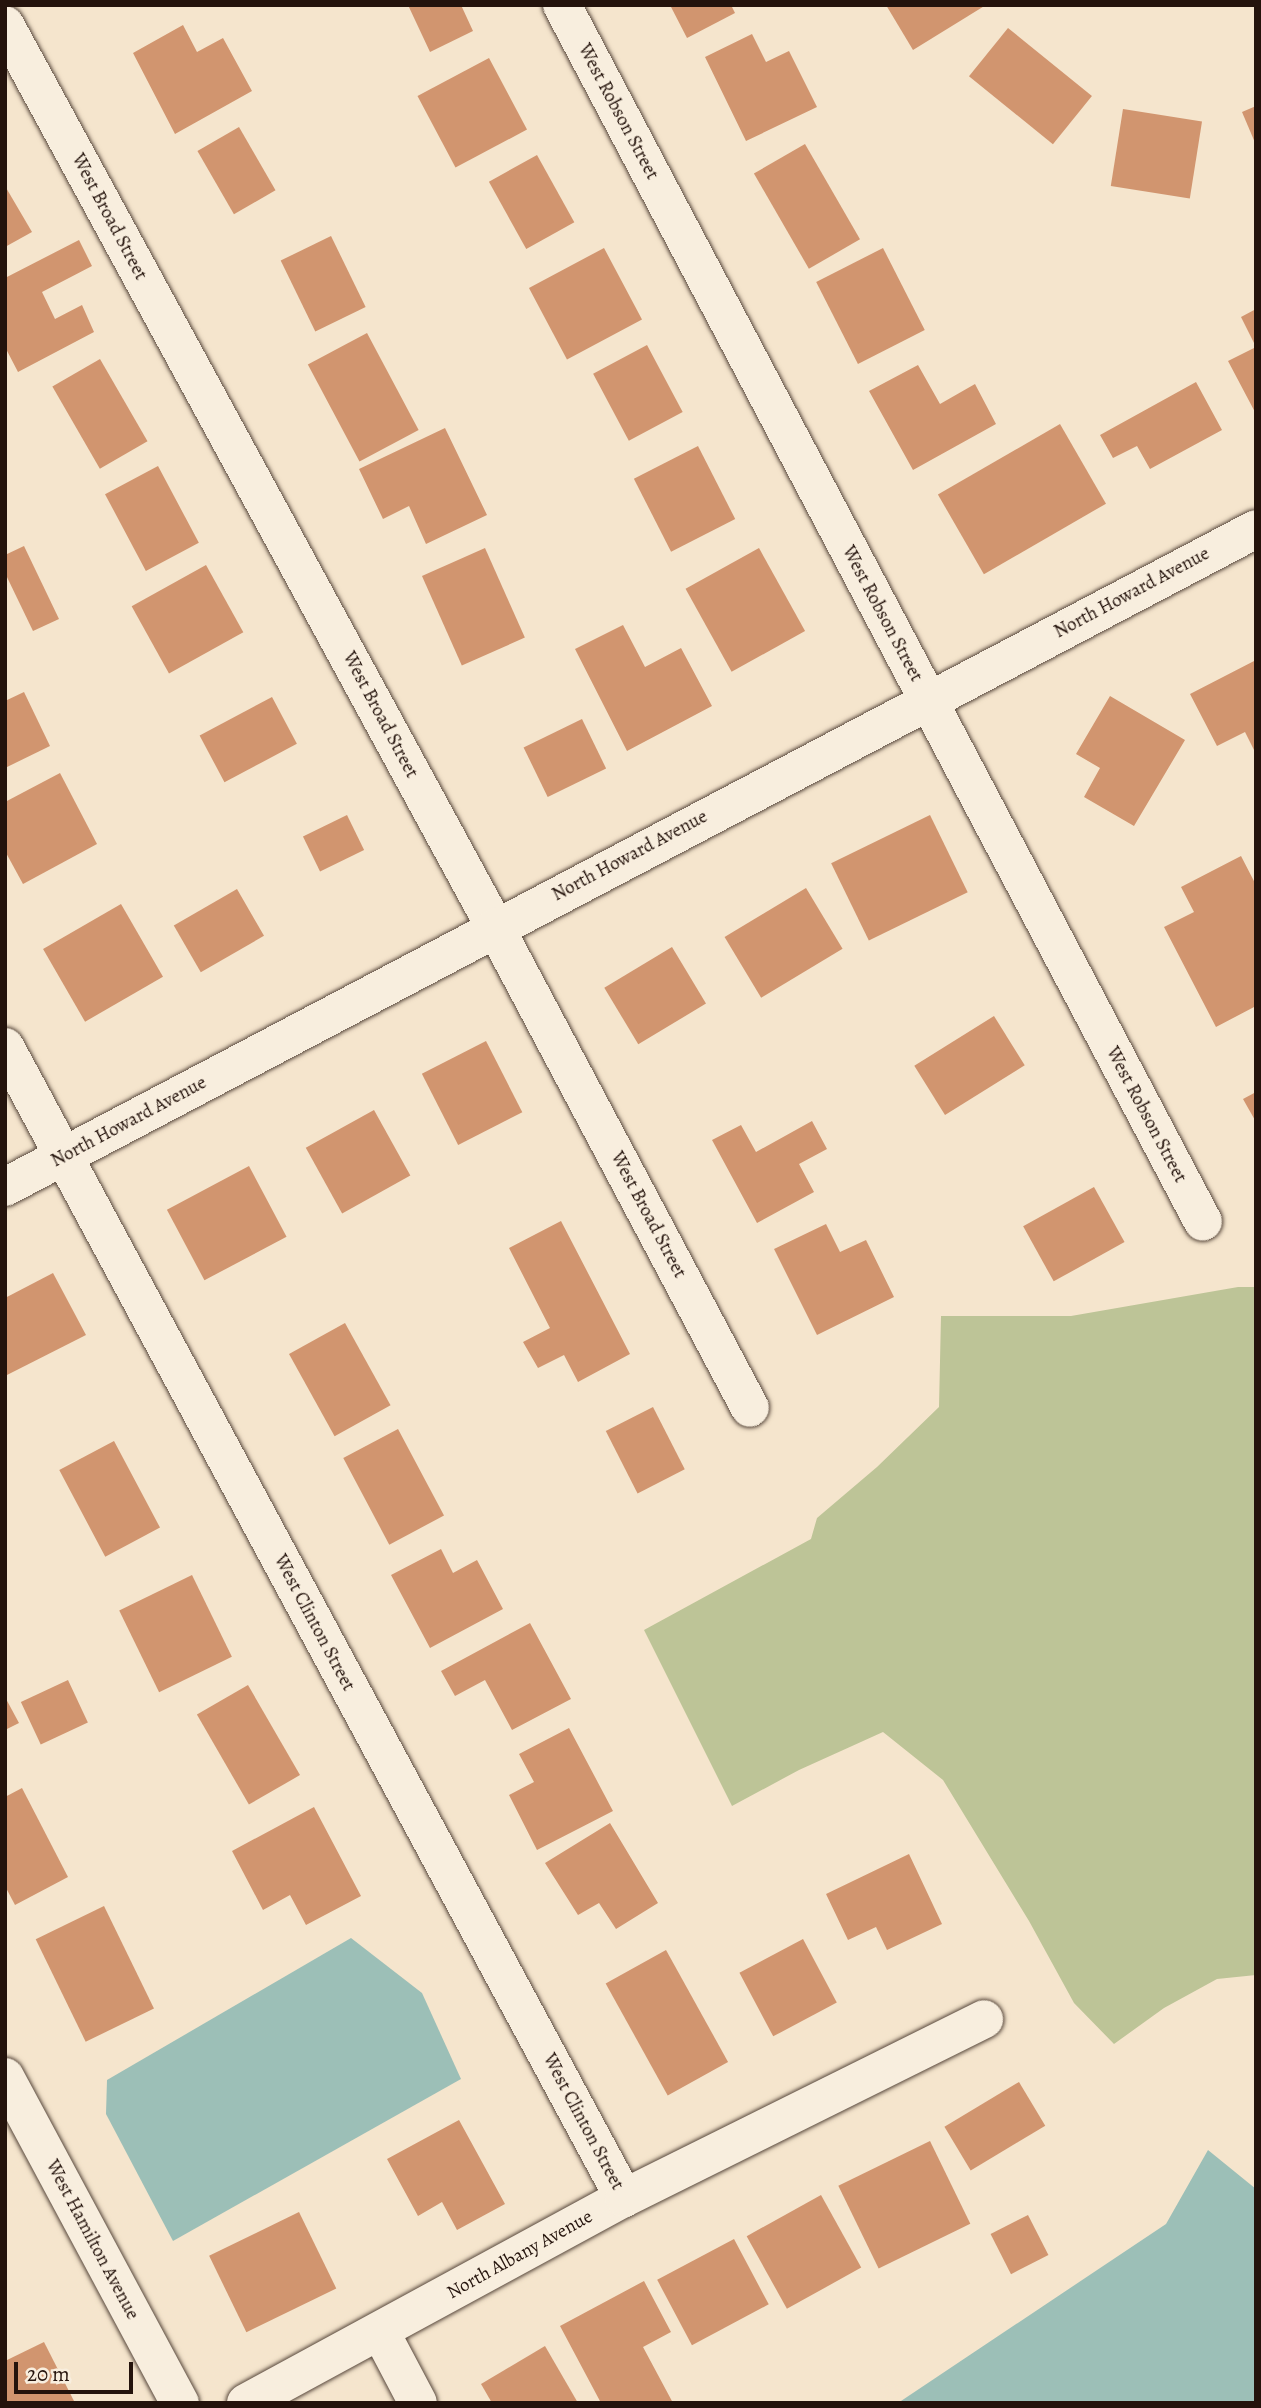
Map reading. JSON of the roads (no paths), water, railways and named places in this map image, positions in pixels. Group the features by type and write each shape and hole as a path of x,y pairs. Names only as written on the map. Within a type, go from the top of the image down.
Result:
{"street":[{"name":"West Robson Street","path":"562,5 1203,1222"},
{"name":"West Broad Street","path":"5,25 495,927 750,1408"},
{"name":"North Howard Avenue","path":"5,1187 1256,528"},
{"name":"West Clinton Street","path":"5,1047 624,2198"},
{"name":"North Albany Avenue","path":"246,2403 624,2198 984,2019"},
{"name":"West Hamilton Avenue","path":"5,2077 180,2403"},
{"path":"380,2331 418,2403"}],"water":[{"path":"351,1938 422,1993 461,2079 173,2241 106,2114 107,2080"},
{"path":"1208,2150 1256,2189 1256,2403 898,2403 1166,2224"}]}
